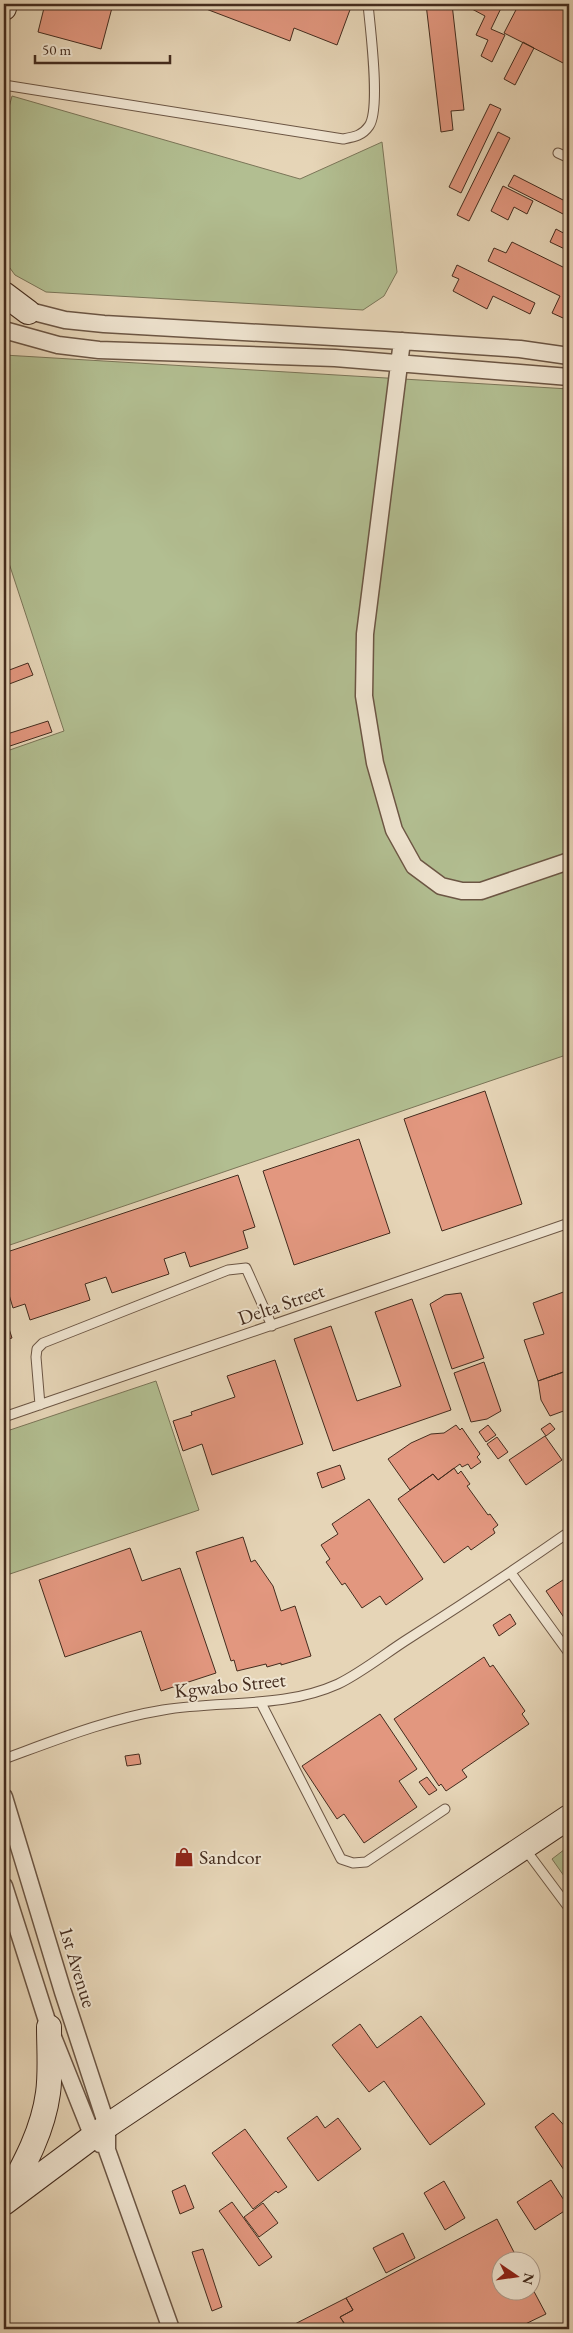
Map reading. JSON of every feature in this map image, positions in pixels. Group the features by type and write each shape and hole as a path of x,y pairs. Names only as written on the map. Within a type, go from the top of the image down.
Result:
{"main road":[{"path":"4,8 5,4"},
{"path":"4,294 28,312"},
{"path":"4,2202 102,2138 569,1817"},
{"path":"4,2202 28,2157 44,2111 48,2093 49,2027"}],"street":[{"path":"4,303 28,312 65,320 104,324 520,349 569,356"},
{"path":"4,330 58,345 99,350 335,358 551,374 569,377"},
{"path":"402,341 365,634 364,696 375,763 394,830 414,866 441,886 462,891 481,891 569,861"},
{"name":"1st Avenue","path":"4,1798 63,1992 102,2138 171,2329"},
{"name":"1st Avenue","path":"4,1886 49,2027 102,2138"}],"lane":[{"path":"4,85 343,139 359,136 370,125 375,103 368,4"},
{"path":"558,153 569,158"},
{"name":"Delta Street","path":"4,1418 569,1223"},
{"path":"40,1405 36,1357 37,1350 43,1342 228,1270 246,1268 272,1326"},
{"name":"Kgwabo Street","path":"4,1759 111,1720 208,1704 261,1703 294,1697 338,1684 511,1573 569,1532"},
{"path":"511,1573 569,1652"},
{"path":"261,1703 341,1860 353,1863 366,1862 445,1808"},
{"path":"525,1849 569,1908"}],"green space":[{"path":"12,96 300,179 382,142 397,272 384,296 363,310 46,292 15,275 4,260 4,126"},
{"path":"4,355 569,389 569,1054 4,1247 4,752 64,731 4,548"},
{"path":"156,1381 199,1510 4,1576 4,1432"},
{"path":"569,1846 569,1883 552,1859"}],"building":[{"path":"45,4 113,4 101,49 38,32"},
{"path":"193,4 343,4 351,7 337,45 294,28 290,41"},
{"path":"426,4 452,4 464,110 451,111 453,130 441,132"},
{"path":"474,4 503,4 491,29 505,35 492,62 481,56 488,40 476,35 485,16 472,9"},
{"path":"519,4 569,4 569,66 504,33"},
{"path":"523,42 534,48 515,85 504,79"},
{"path":"490,104 501,109 461,193 449,187"},
{"path":"498,132 510,138 469,221 457,215"},
{"path":"514,175 569,203 569,217 508,186"},
{"path":"503,186 533,201 527,214 514,207 508,220 491,211"},
{"path":"556,229 567,235 569,230 569,251 550,242"},
{"path":"512,242 569,270 569,315 566,313 563,318 552,313 560,296 488,261 494,248 506,253"},
{"path":"457,265 535,303 530,314 493,296 487,309 453,291 459,279 452,276"},
{"path":"28,663 33,675 4,686 4,672"},
{"path":"48,721 52,732 4,748 4,735"},
{"path":"485,1091 522,1204 442,1231 404,1119"},
{"path":"359,1139 390,1233 294,1265 263,1171"},
{"path":"238,1175 255,1227 243,1231 248,1248 190,1267 185,1252 164,1259 169,1274 112,1293 106,1277 85,1284 90,1300 30,1320 25,1304 13,1308 4,1278 4,1253"},
{"path":"569,1290 569,1370 538,1381 524,1340 544,1334 533,1303"},
{"path":"461,1293 484,1358 452,1369 430,1304 445,1295"},
{"path":"412,1299 451,1410 333,1451 294,1339 331,1326 357,1401 401,1386 375,1312"},
{"path":"4,1313 12,1338 4,1340"},
{"path":"275,1360 303,1444 212,1475 202,1444 183,1451 173,1421 192,1415 191,1412 235,1397 227,1376"},
{"path":"484,1362 501,1411 487,1419 471,1422 454,1373"},
{"path":"569,1370 569,1409 550,1416 541,1400 538,1381"},
{"path":"550,1423 555,1429 546,1436 541,1429"},
{"path":"456,1425 460,1430 462,1428 480,1454 477,1457 481,1462 471,1469 468,1464 462,1467 460,1464 438,1480 433,1474 410,1490 388,1459 411,1443 431,1434 444,1433"},
{"path":"488,1425 496,1435 486,1442 479,1432"},
{"path":"545,1436 562,1460 526,1485 509,1460"},
{"path":"497,1437 508,1452 498,1459 487,1444"},
{"path":"340,1465 345,1479 322,1488 317,1473"},
{"path":"454,1468 458,1474 461,1471 470,1484 467,1486 488,1515 490,1514 498,1525 493,1529 495,1533 471,1550 468,1546 444,1563 398,1499 433,1474 438,1480"},
{"path":"369,1499 423,1579 386,1605 380,1596 362,1608 345,1583 342,1585 326,1562 330,1559 321,1545 338,1534 332,1524"},
{"path":"243,1537 251,1562 255,1560 273,1586 281,1611 295,1606 311,1656 281,1665 281,1663 267,1667 266,1664 237,1671 234,1660 231,1661 196,1552"},
{"path":"130,1548 142,1581 180,1568 216,1673 161,1691 141,1631 65,1657 39,1580"},
{"path":"569,1576 569,1625 546,1591"},
{"path":"510,1614 516,1624 499,1636 493,1625"},
{"path":"484,1657 490,1667 493,1665 525,1711 522,1714 529,1724 462,1770 467,1777 446,1791 441,1784 439,1786 394,1719"},
{"path":"380,1714 417,1769 399,1781 417,1807 364,1843 344,1814 337,1819 302,1766"},
{"path":"139,1754 141,1764 127,1766 125,1756"},
{"path":"427,1777 437,1790 429,1795 419,1782"},
{"path":"421,2016 485,2104 430,2145 384,2081 369,2092 332,2045 360,2024 377,2048"},
{"path":"553,2113 569,2131 569,2170 566,2173 535,2127"},
{"path":"317,2116 325,2128 338,2118 361,2149 318,2181 287,2138"},
{"path":"245,2129 287,2187 278,2193 276,2191 253,2209 212,2153"},
{"path":"551,2180 569,2208 535,2230 517,2202"},
{"path":"444,2181 465,2218 445,2230 424,2193"},
{"path":"185,2185 194,2208 180,2214 172,2191"},
{"path":"232,2202 272,2257 259,2266 219,2211"},
{"path":"263,2203 278,2223 259,2237 244,2217"},
{"path":"497,2219 513,2250 490,2250 490,2300 539,2300 546,2314 515,2329 343,2329 340,2324 344,2323 340,2317 353,2310 346,2298"},
{"path":"403,2233 415,2258 386,2273 373,2248"},
{"path":"203,2249 222,2307 212,2311 192,2252"},
{"path":"346,2298 353,2310 340,2317 344,2323 331,2329 285,2329"}],"place":[{"name":"Sandcor","path":"184,1857"}]}
